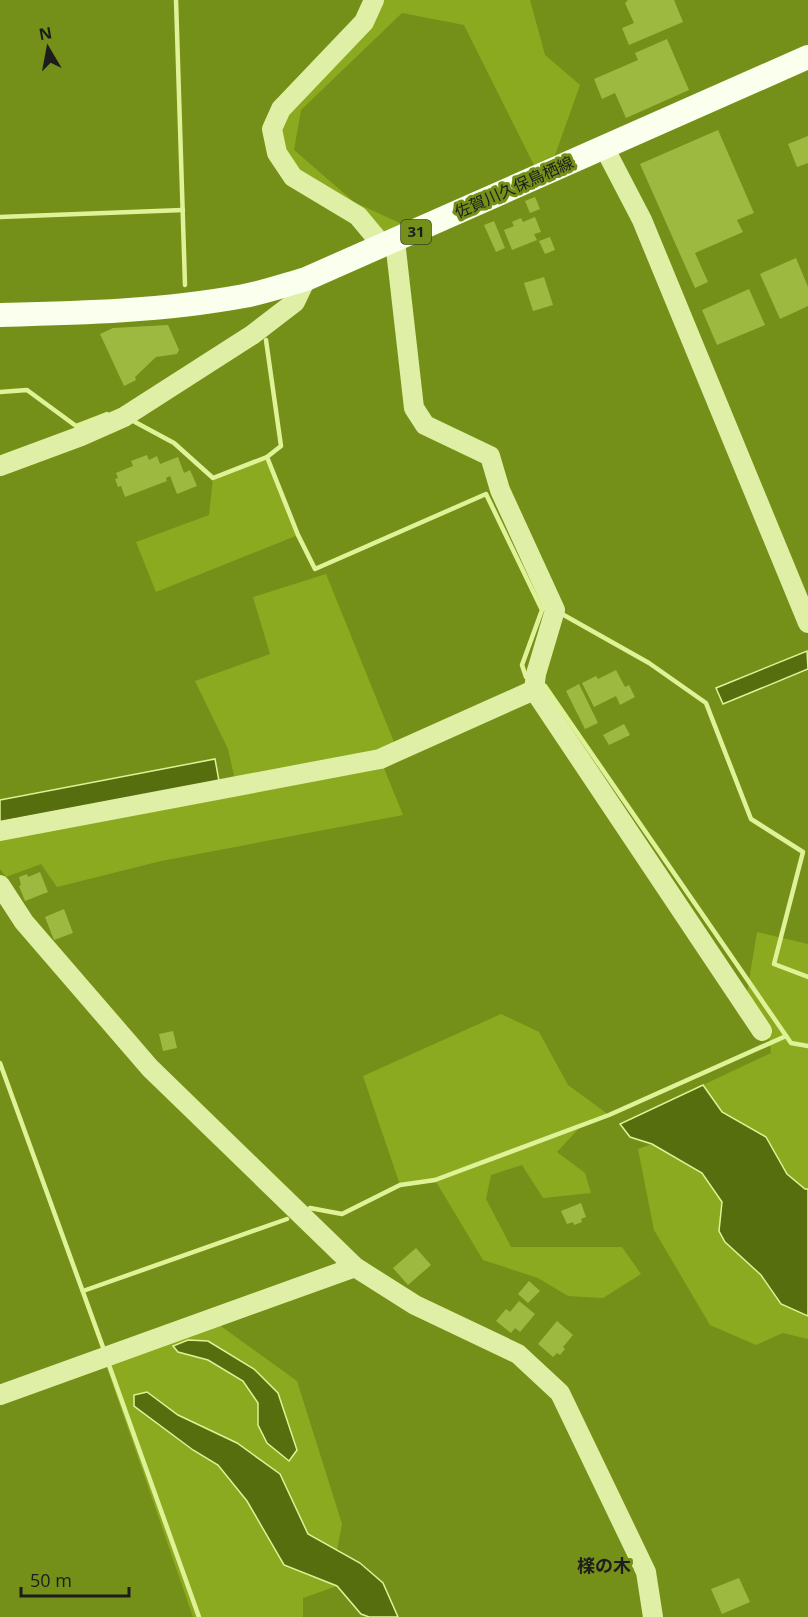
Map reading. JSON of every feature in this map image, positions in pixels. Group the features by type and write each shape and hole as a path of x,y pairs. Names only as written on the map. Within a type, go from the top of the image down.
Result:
{"main road":[{"name":"佐賀川久保鳥栖線","path":"0,315 122,312 192,304 246,296 306,279 808,57"}],"street":[{"path":"0,831 380,759 535,682 555,610 500,490 490,456 424,425 414,408 389,244 358,216 293,177 277,153 272,129 281,109 363,22 374,0"},
{"path":"604,147 642,220 808,622"},
{"path":"0,466 81,436 124,417 261,328 295,302 306,279"},
{"path":"535,682 762,1031"},
{"path":"0,885 24,922 150,1068 355,1267 415,1305 518,1354 560,1392 646,1572 653,1617"},
{"path":"0,1395 355,1267"}],"shaded area":[{"path":"379,0 530,0 545,55 580,85 555,155 534,165 464,25 402,13 301,110 294,150 354,202 402,224 380,233 296,173 278,132 285,110"},
{"path":"267,457 298,535 156,592 136,542 209,515 213,478"},
{"path":"326,574 394,742 383,766 403,815 161,861 57,887 41,864 6,877 0,869 0,839 238,793 228,749 195,681 270,654 253,597"},
{"path":"807,651 808,669 723,704 716,688"},
{"path":"215,759 219,781 0,822 0,800"},
{"path":"757,932 808,944 808,1189 787,1174 766,1137 722,1112 703,1085 771,1053 768,1028 747,993"},
{"path":"501,1014 539,1032 568,1085 609,1115 582,1125 557,1152 585,1173 591,1193 543,1198 522,1165 491,1175 486,1199 511,1247 622,1247 641,1274 603,1298 568,1296 538,1278 483,1260 435,1180 400,1185 363,1076"},
{"path":"703,1085 722,1112 766,1137 787,1174 808,1189 808,1316 781,1304 761,1275 725,1242 719,1231 722,1202 702,1173 652,1144 630,1137 620,1124"},
{"path":"652,1144 702,1173 722,1202 719,1231 725,1242 761,1275 781,1304 808,1316 808,1339 783,1333 756,1345 710,1325 654,1230 638,1149"},
{"path":"218,1324 297,1381 342,1524 337,1550 308,1534 280,1473 237,1443 178,1415 147,1392 134,1405 193,1450 218,1465 247,1501 284,1565 337,1586 303,1598 303,1617 193,1617 106,1365","holes":["208,1360 278,1393 297,1450 289,1461 258,1425 258,1403 243,1381"]},
{"path":"188,1340 208,1341 254,1369 278,1393 297,1450 289,1461 267,1443 258,1425 258,1403 243,1381 208,1360 178,1352 173,1346"},
{"path":"147,1392 178,1415 237,1443 280,1474 308,1534 360,1563 383,1583 398,1617 369,1617 361,1614 337,1586 284,1565 247,1501 218,1465 193,1450 134,1406 134,1395"}],"building":[{"path":"628,0 674,0 683,22 629,45 622,28 634,23 625,3"},
{"path":"667,39 689,90 626,118 615,93 602,99 594,79 638,60 635,53"},
{"path":"718,130 754,213 737,220 743,232 695,253 708,282 695,288 640,164"},
{"path":"808,136 808,163 797,167 788,144"},
{"path":"535,197 540,209 530,213 525,201"},
{"path":"535,217 541,232 534,234 537,240 512,250 504,230 514,226 512,222 521,218 523,222"},
{"path":"494,221 505,248 496,252 484,225"},
{"path":"550,237 555,250 545,254 539,241"},
{"path":"796,258 808,287 808,306 780,319 760,274"},
{"path":"544,277 553,305 533,311 524,283"},
{"path":"749,289 765,325 717,345 702,310"},
{"path":"168,325 179,350 177,354 156,357 135,377 136,380 124,386 100,334 113,328"},
{"path":"147,455 149,460 157,456 160,464 178,457 184,473 190,470 197,486 177,494 170,476 166,478 167,481 125,497 121,486 118,487 115,479 118,478 116,473 133,466 131,461"},
{"path":"616,670 625,687 629,685 635,697 620,705 616,696 594,707 582,683 596,676 598,679"},
{"path":"579,684 598,723 585,729 566,691"},
{"path":"624,724 630,735 609,745 603,735"},
{"path":"40,872 48,892 25,901 19,886 21,885 19,877 27,874 28,877"},
{"path":"64,909 73,933 54,940 45,917"},
{"path":"173,1031 177,1048 163,1051 159,1034"},
{"path":"581,1203 586,1217 581,1219 582,1222 574,1225 573,1222 567,1224 561,1211"},
{"path":"416,1248 431,1265 408,1285 393,1268"},
{"path":"529,1281 540,1291 528,1303 518,1294"},
{"path":"519,1301 535,1314 520,1332 515,1328 511,1333 496,1321 506,1309 510,1312"},
{"path":"557,1321 573,1335 563,1347 565,1349 560,1355 557,1353 553,1357 538,1344"},
{"path":"739,1578 750,1602 722,1614 711,1589"}],"waterway":[{"path":"176,0 185,285"},
{"path":"0,217 183,210"},
{"path":"266,340 281,446 267,457 298,535 315,569 486,494 542,610 522,665 526,677 530,679"},
{"path":"0,392 27,390 76,426 107,414"},
{"path":"135,422 174,443 213,478 267,457"},
{"path":"562,614 649,663 706,703 751,819 803,852 774,964 808,977"},
{"path":"540,683 545,686 791,1043 808,1046"},
{"path":"310,1208 342,1214 400,1185 435,1180 609,1115 786,1036"},
{"path":"0,1063 104,1350"},
{"path":"83,1291 287,1219"},
{"path":"109,1365 199,1617"}],"district":[{"name":"檪の木","path":"604,1566"}]}
